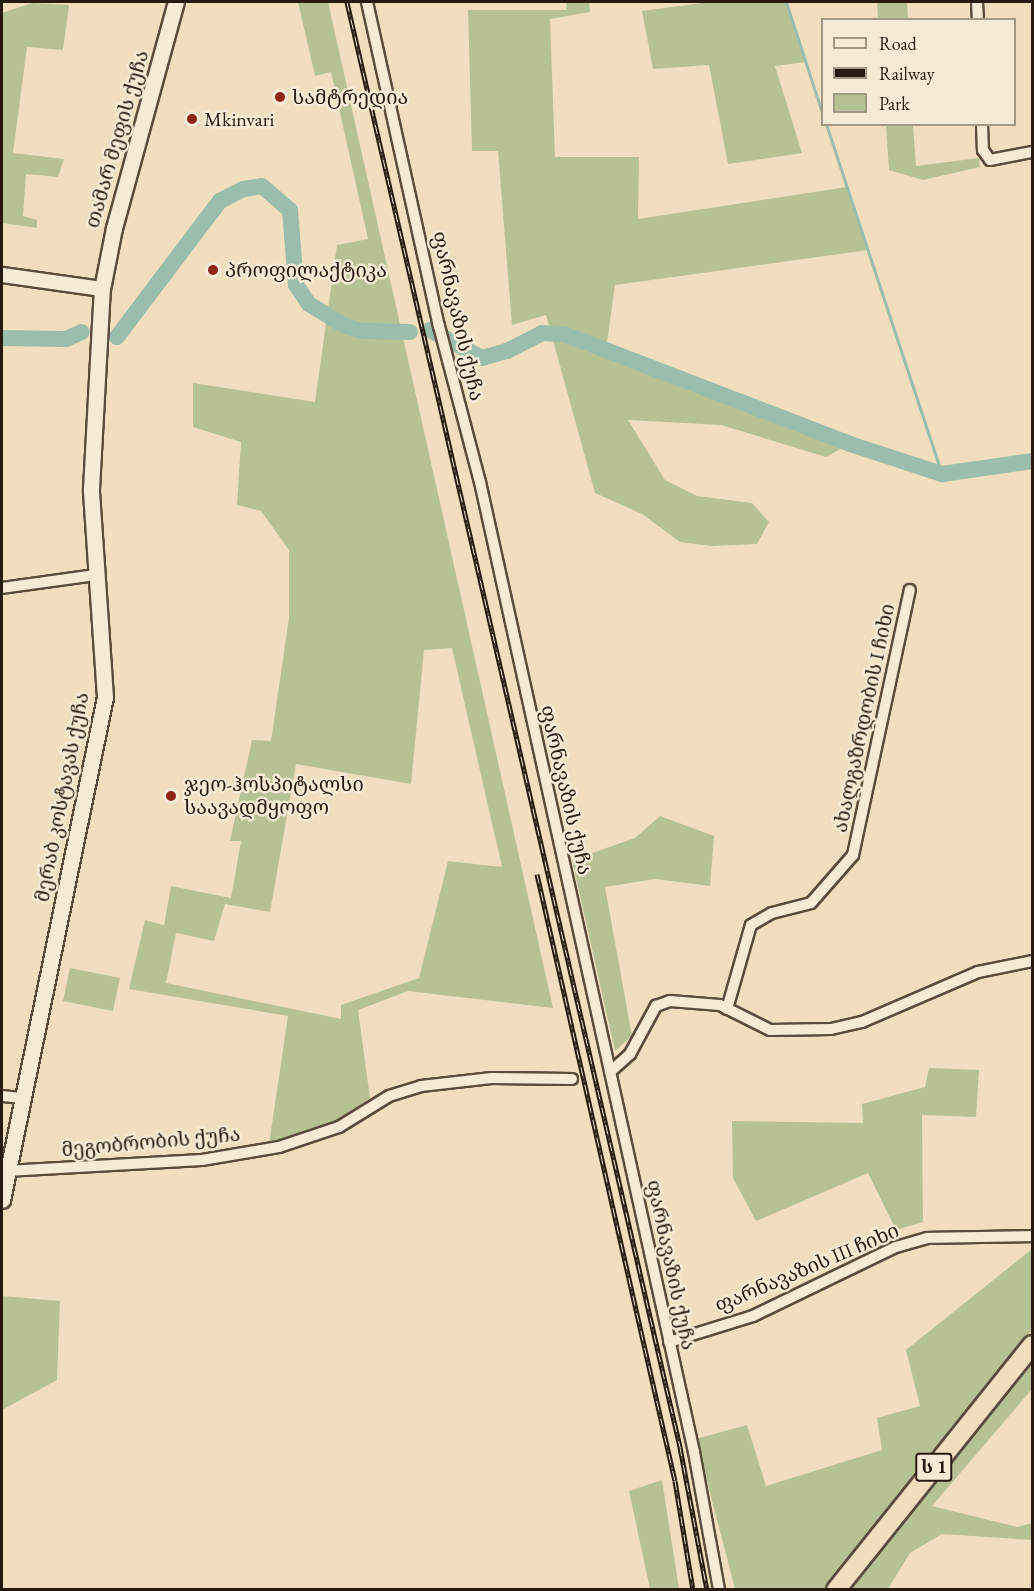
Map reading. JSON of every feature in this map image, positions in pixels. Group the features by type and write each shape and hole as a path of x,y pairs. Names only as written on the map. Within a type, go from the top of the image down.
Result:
{"highway":[{"name":"ს 1","path":"836,1590 1032,1345"}],"main road":[{"name":"თამარ მეფის ქუჩა","path":"102,289 114,228 176,2"},
{"name":"მერაბ კოსტავას ქუჩა","path":"2,1200 6,1171 105,697 96,575 92,426 102,289"}],"street":[{"name":"ფარნავაზის ქუჩა","path":"367,2 442,340 480,482 669,1342 719,1590"},
{"path":"977,2 978,18"},
{"path":"982,126 983,150 990,160 1032,152"},
{"path":"2,275 102,289"},
{"path":"2,588 96,575"},
{"name":"ახალგაზრდობის I ჩიხი","path":"727,1009 751,925 772,913 811,903 853,855 910,590"},
{"path":"610,1072 630,1054 656,1006 670,1001 691,1002 727,1009 770,1030 831,1029 862,1022 978,972 1032,961"},
{"name":"მეგობრობის ქუჩა","path":"6,1171 235,1154 279,1147 339,1127 389,1096 421,1086 492,1078 572,1080"},
{"path":"2,1096 22,1098"},
{"name":"ფარნავაზის III ჩიხი","path":"669,1342 753,1316 896,1247 928,1238 1032,1236"}],"green space":[{"path":"298,2 328,2 553,1008 408,991 358,1010 370,1098 333,1123 269,1144 288,1016 129,989 145,920 164,925 171,886 231,898 241,841 230,841 252,740 271,741 289,618 289,550 261,511 237,505 241,442 193,427 193,383 315,402 337,245 368,239 331,72 315,76","holes":["452,648 502,867 448,861 419,978 341,1005 341,1019 166,983 176,933 214,941 225,904 270,912 296,764 411,784 424,650"]},
{"path":"567,2 589,2 590,12 550,19 555,157 639,157 638,219 847,187 868,250 615,285 606,350 850,444 826,457 721,425 628,420 665,480 697,496 752,503 769,522 757,544 711,546 680,542 642,514 595,493 546,315 512,325 498,151 472,151 468,10 566,10"},
{"path":"710,2 786,2 806,62 775,66 802,153 728,164 709,65 653,69 642,11"},
{"path":"877,2 907,2 908,18 878,18"},
{"path":"32,3 69,5 63,50 27,47 13,153 64,159 58,177 26,174 23,216 37,220 37,228 2,223 2,13"},
{"path":"886,126 913,126 916,166 979,158 980,167 923,180 889,170"},
{"path":"660,816 714,836 710,886 655,879 605,887 632,1036 615,1051 572,860 635,838"},
{"path":"70,968 120,978 113,1011 63,1001"},
{"path":"929,1068 979,1070 976,1117 922,1115 923,1222 896,1230 868,1173 756,1221 733,1178 732,1121 863,1123 862,1104 925,1087"},
{"path":"1032,1249 1032,1330 824,1589 735,1589 696,1439 747,1425 766,1486 882,1450 877,1418 920,1406 906,1350"},
{"path":"2,1296 60,1301 57,1380 2,1410"},
{"path":"1032,1355 1032,1389 932,1506 1017,1527 1032,1523 1032,1540 942,1534 910,1553 888,1589 847,1590"},
{"path":"662,1480 679,1589 650,1589 629,1491"}],"waterway":[{"path":"786,2 821,110"},
{"path":"827,126 942,474"},
{"path":"117,337 220,201 244,189 262,186 290,210 296,285 309,304 345,326 363,331 410,332"},
{"path":"430,330 482,358 507,351 542,333 564,334 850,444 942,474 1032,461"},
{"path":"2,338 66,339 82,332"}],"railway":[{"path":"347,2 680,1447 707,1590"},
{"path":"537,874 675,1481 693,1590"}],"place":[{"name":"სამტრედია","path":"280,97"},
{"name":"Mkinvari","path":"192,119"},
{"name":"პროფილაქტიკა","path":"213,270"},
{"name":"ჯეო-ჰოსპიტალსი საავადმყოფო","path":"171,796"}]}
